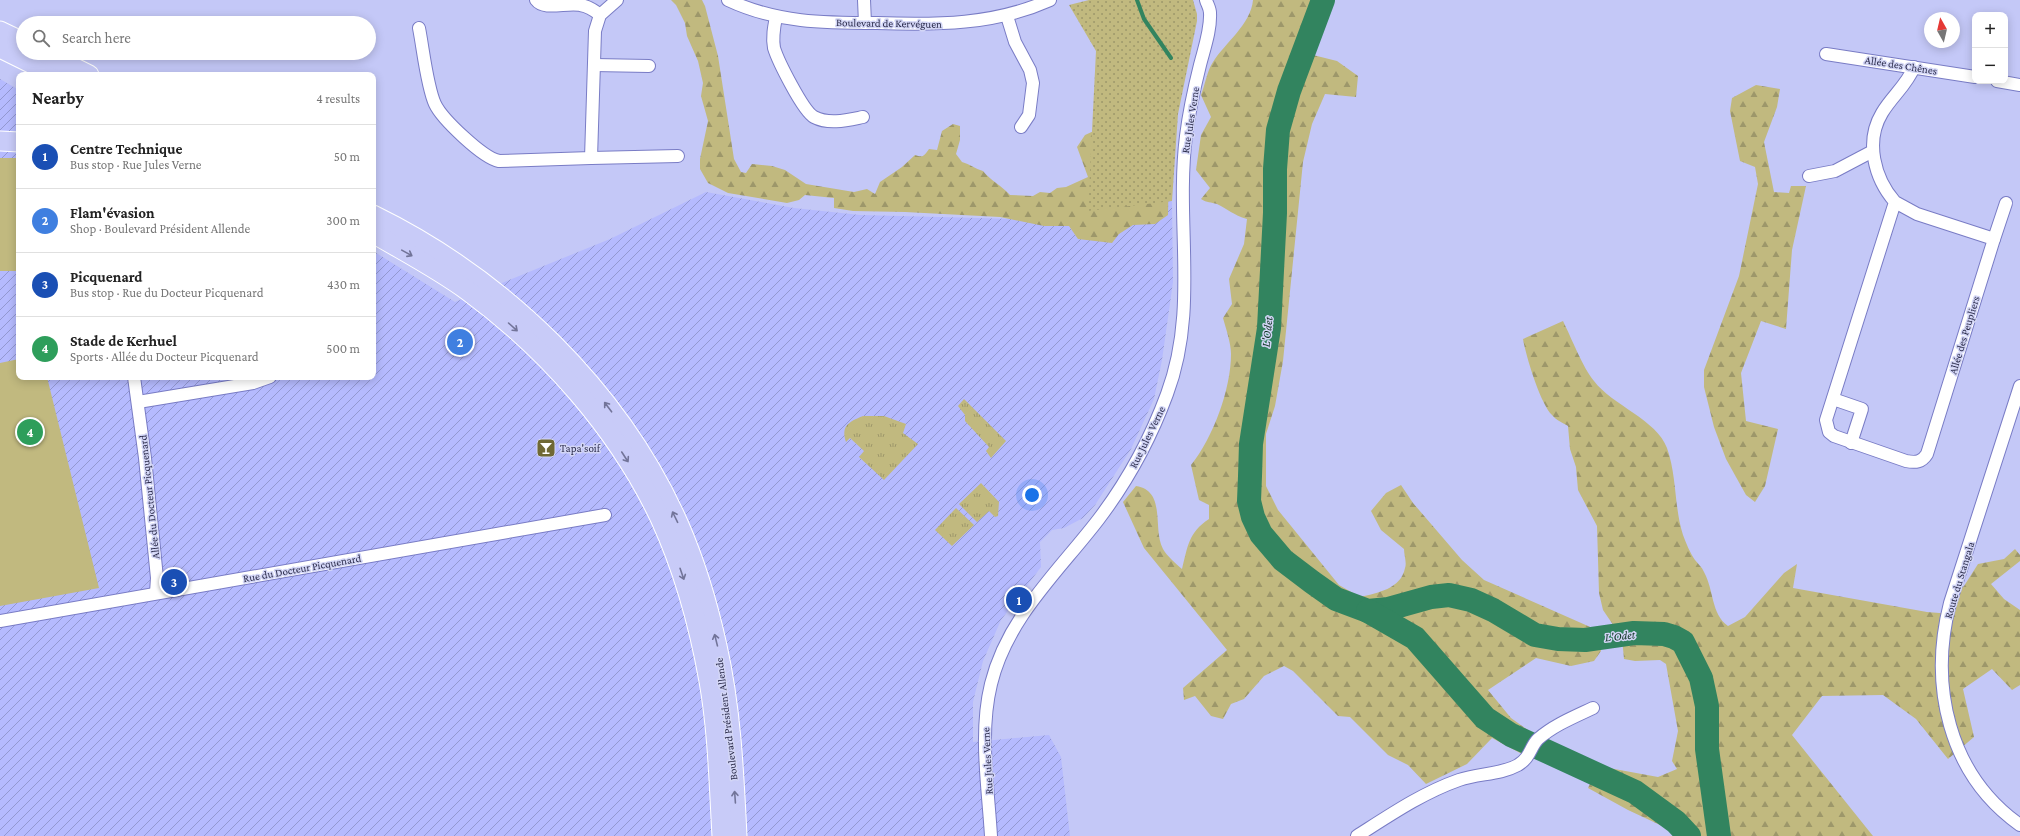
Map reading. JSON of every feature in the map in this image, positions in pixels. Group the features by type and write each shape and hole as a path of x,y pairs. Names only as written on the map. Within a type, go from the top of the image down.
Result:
{"main road":[{"path":"0,31 16,39"},
{"path":"0,48 16,56"},
{"path":"0,58 25,72"},
{"path":"24,60 49,72"},
{"path":"58,60 83,72"},
{"path":"0,141 16,142"},
{"name":"Boulevard Président Allende","path":"376,216 393,225 460,266 522,316 586,379 623,428 648,466 666,498 688,547 706,602 718,646 728,716 737,836"},
{"name":"Boulevard Président Allende","path":"376,235 417,258 467,290 522,335 562,376 595,415 638,479 660,518 673,550 696,623 713,709 722,836"}],"street":[{"path":"536,0 539,4 546,6 580,5 590,8 600,15"},
{"path":"591,158 595,31 600,15 617,0"},
{"name":"Boulevard de Kervéguen","path":"728,0 755,12 776,17 819,22 865,23 955,23 1007,16 1050,0"},
{"path":"864,0 865,23"},
{"name":"Rue Jules Verne","path":"991,836 984,730 990,691 1002,651 1020,617 1100,518 1130,472 1155,427 1176,364 1182,333 1185,303 1182,196 1184,156 1190,111 1208,31 1210,13 1206,0"},
{"path":"1007,16 1015,42 1030,70 1033,83 1029,115 1021,127"},
{"path":"776,17 773,30 774,47 806,110 815,117 833,121 863,117"},
{"path":"419,28 435,104 476,149 488,157 499,161 678,156"},
{"name":"Allée des Chênes","path":"1826,54 1972,77"},
{"path":"594,65 649,66"},
{"path":"1914,67 1906,82 1890,102 1878,122 1873,139 1873,151 1882,181 1895,202 1929,218 1994,239 2006,203"},
{"path":"2008,83 2020,85"},
{"path":"1809,176 1835,171 1873,151"},
{"name":"Allée des Peupliers","path":"1895,202 1826,420 1826,427 1834,436 1851,443 1906,461 1918,462 1924,459 1927,454 1994,239"},
{"name":"Allée du Docteur Picquenard","path":"134,380 146,458 157,578 156,593"},
{"path":"138,402 253,384 263,380"},
{"name":"Route du Stangala","path":"2020,386 2016,413 1948,610 1942,647 1941,682 1951,730 1975,780 1990,799 2020,824"},
{"path":"1832,399 1862,409 1851,443"},
{"name":"Rue du Docteur Picquenard","path":"0,621 605,514"},
{"path":"1357,836 1426,794 1460,779 1509,769 1526,759 1535,745 1553,727 1593,708"}],"shaded area":[{"path":"0,79 16,88 16,380 376,380 376,253 455,302 610,239 706,192 794,208 860,215 1017,219 1172,201 1173,282 1162,360 1154,399 1131,449 1095,505 1083,518 1064,528 1052,530 1040,542 1041,567 1001,620 983,661 973,702 973,742 1049,735 1061,757 1070,836 0,836"}],"green space":[{"path":"671,0 702,0 705,6 718,56 734,159 741,172 746,173 752,164 772,166 785,170 806,184 854,192 867,189 875,194 880,182 902,167 915,155 923,156 929,149 937,150 942,131 953,124 960,126 960,140 956,154 962,162 983,171 1010,195 1033,196 1040,192 1050,193 1057,188 1066,187 1088,177 1077,147 1085,135 1096,130 1169,162 1168,215 1155,224 1133,225 1119,234 1112,243 1078,239 1069,226 1044,226 1000,217 853,211 834,208 834,198 805,195 799,200 787,203 728,193 708,183 700,169 700,159 708,121 701,96 703,83 698,61 687,36 685,23 676,5"},
{"path":"1089,0 1193,0 1197,14 1197,21 1178,114 1172,201 1088,211 1096,51 1069,5"},
{"path":"1253,0 1315,0 1293,50 1337,61 1358,76 1356,97 1325,94 1312,124 1303,162 1283,361 1275,406 1266,434 1266,486 1278,510 1339,585 1360,597 1387,589 1399,581 1403,575 1406,564 1404,549 1381,530 1371,511 1386,493 1401,485 1413,503 1462,560 1484,580 1597,630 1601,651 1594,661 1571,666 1536,658 1488,690 1511,718 1536,736 1522,754 1492,738 1467,764 1426,784 1408,765 1388,755 1350,717 1338,716 1293,671 1284,666 1264,676 1244,699 1231,704 1223,719 1211,716 1195,696 1184,700 1183,688 1227,650 1144,548 1123,502 1136,486 1146,489 1152,495 1157,512 1158,531 1163,549 1182,569 1193,535 1202,524 1209,519 1209,505 1199,500 1191,465 1207,441 1219,412 1228,382 1231,350 1223,318 1232,304 1229,279 1244,244 1247,219 1238,216 1217,204 1201,199 1210,188 1196,170 1201,135 1211,117 1201,95 1211,66 1218,55 1243,25 1248,17"},
{"path":"1756,85 1780,89 1777,107 1764,142 1774,192 1789,193 1791,186 1806,186 1792,250 1786,329 1761,321 1741,373 1746,421 1778,429 1765,486 1755,502 1746,495 1726,459 1714,427 1704,387 1704,370 1739,276 1758,184 1755,167 1740,161 1730,111 1732,98"},
{"path":"0,158 16,158 16,271 0,271"},
{"path":"1563,321 1581,361 1594,381 1612,398 1654,429 1662,438 1670,459 1678,514 1683,535 1691,554 1707,579 1718,615 1728,626 1745,617 1784,573 1797,564 1793,588 1927,612 1952,614 1958,591 1964,586 1978,564 2004,559 2015,549 2020,555 2020,561 1991,584 2004,599 2020,610 2020,685 2012,690 1992,669 1963,689 1974,737 1948,759 1916,719 1883,695 1822,696 1792,735 1873,836 1677,836 1675,832 1628,810 1588,788 1597,769 1609,768 1658,777 1677,769 1672,761 1678,731 1666,664 1660,660 1635,661 1624,659 1622,638 1603,610 1599,593 1597,526 1578,490 1576,467 1570,449 1568,426 1555,418 1547,409 1538,390 1527,356 1523,339"},
{"path":"16,360 16,380 48,380 99,588 0,606 0,363"},
{"path":"964,399 1006,441 991,458 986,451 989,447 965,421 965,415 958,406"},
{"path":"863,416 884,416 906,424 903,433 918,444 884,480 859,457 864,451 850,438 846,442 844,432 845,428 853,420"},
{"path":"981,483 999,502 998,516 995,517 989,511 977,522 959,504"},
{"path":"956,508 974,525 952,546 935,530"}],"waterway":[{"path":"1137,0 1144,19 1171,58"},
{"name":"L'Odet","path":"1323,0 1289,91 1278,130 1275,169 1275,213 1269,328 1251,444 1249,501 1253,517 1261,534 1283,560 1312,582 1336,599 1368,611 1388,609 1431,597 1449,595 1471,600 1493,610 1535,635 1558,639 1585,640 1634,633 1664,634 1683,642 1701,678 1707,706 1707,749 1719,836"},
{"name":"L'Odet","path":"1368,611 1415,638 1485,718 1511,735 1635,792 1676,822 1689,836"}],"place":[{"name":"Flam'évasion","path":"460,342"},
{"name":"Stade de Kerhuel","path":"30,432"},
{"name":"Tapa'soif","path":"546,448"},
{"name":"Picquenard","path":"174,582"},
{"name":"Centre Technique","path":"1019,600"}]}
